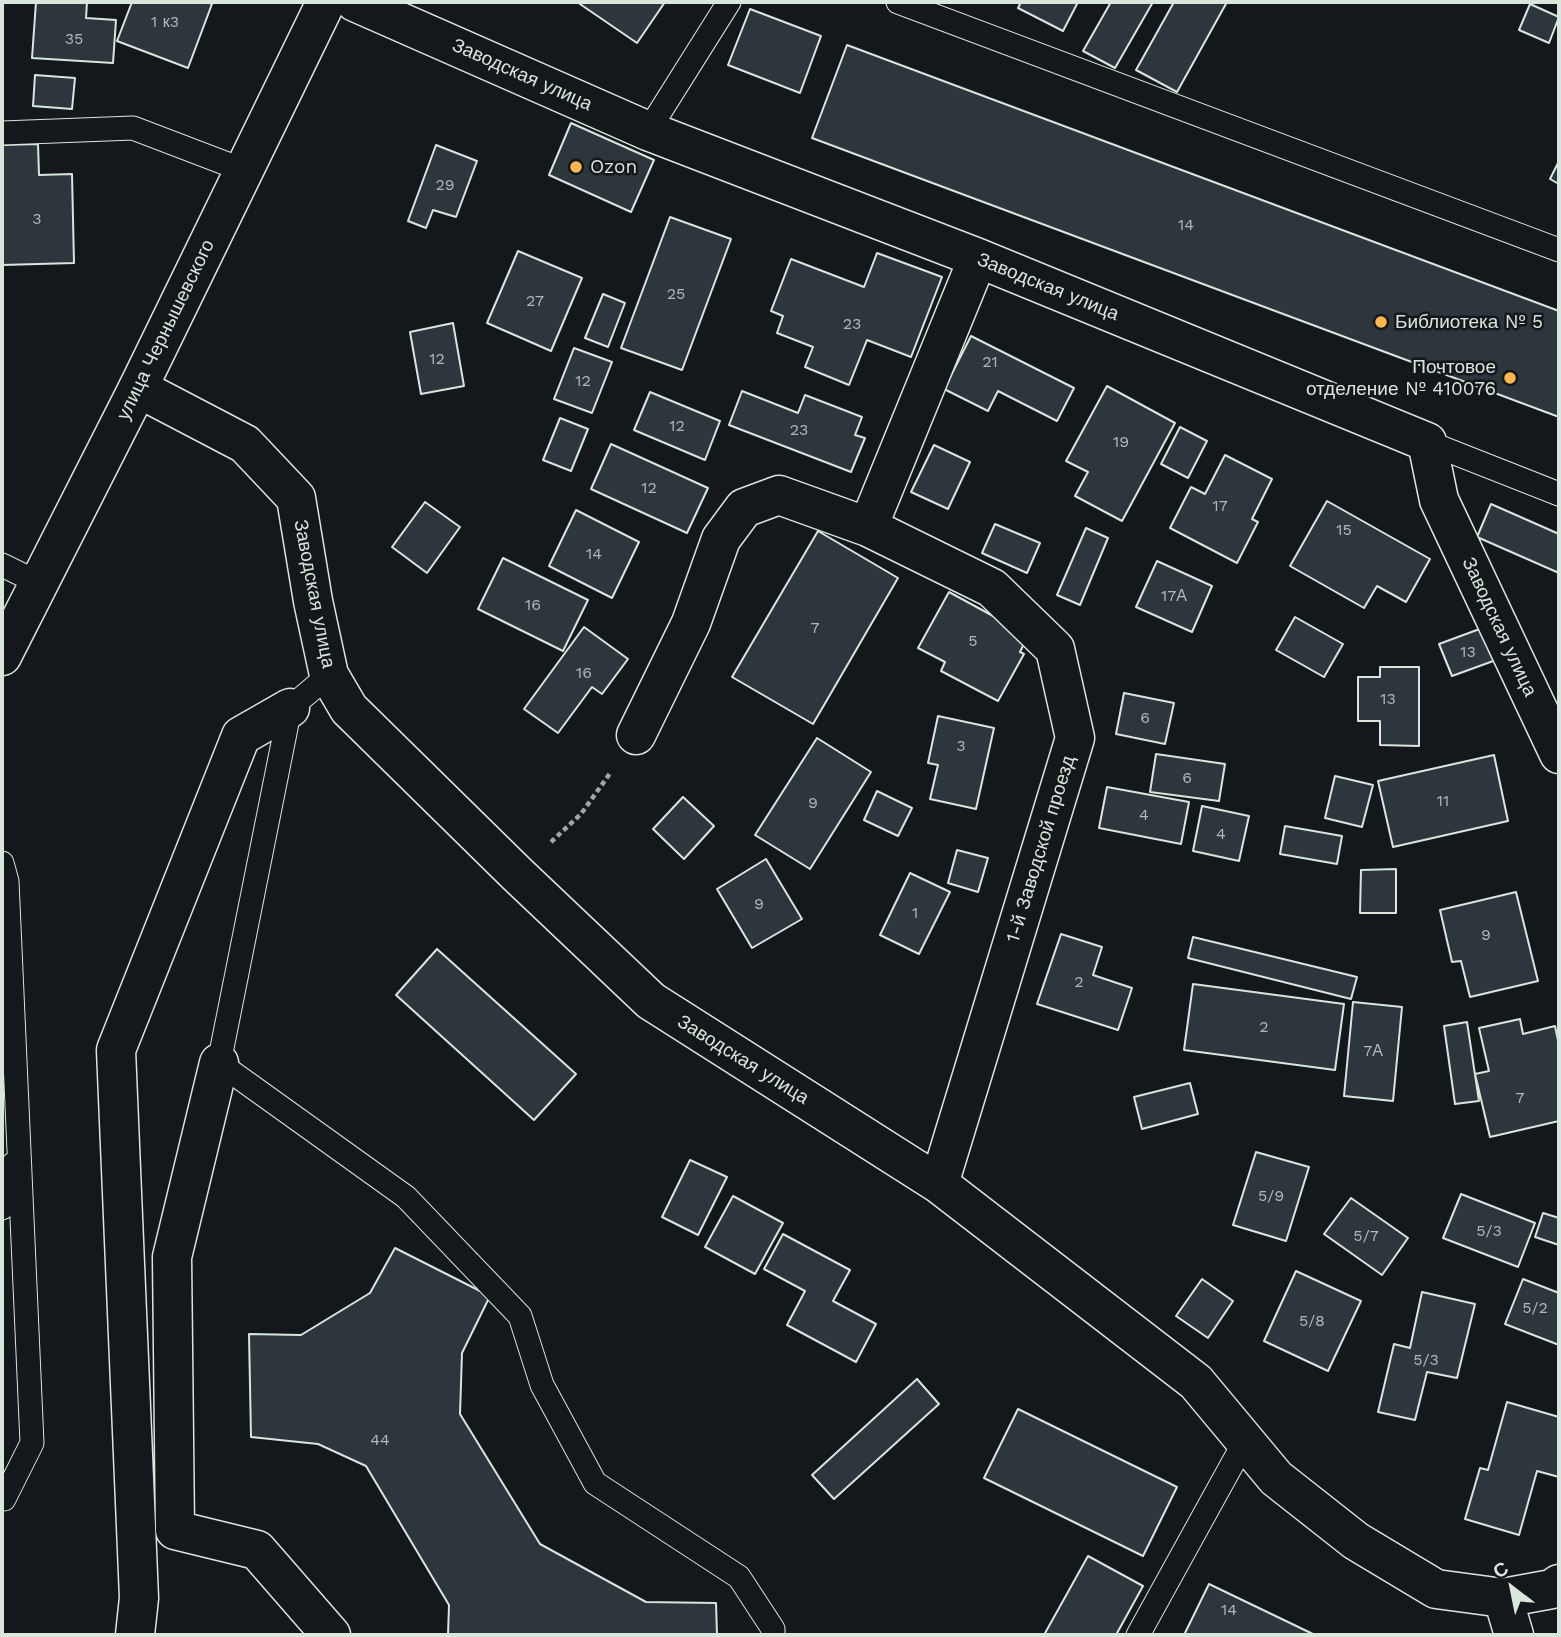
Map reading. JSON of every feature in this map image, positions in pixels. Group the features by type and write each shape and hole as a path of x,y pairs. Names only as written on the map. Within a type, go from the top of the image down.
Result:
{"street":[{"name":"улица Чернышевского","path":"2,656 138,388 326,2"},
{"name":"Заводская улица","path":"355,2 648,131 978,258 1427,442 1439,500 1559,754"},
{"path":"868,527 978,258"},
{"name":"Заводская улица","path":"138,388 245,444 296,498 313,601 329,675 349,709 651,1001 939,1184 1196,1382 1276,1478 1356,1541 1436,1589 1503,1598 1552,1589 1559,1584"},
{"name":"1-й Заводской проезд","path":"636,735 691,623 721,539 744,508 779,495 868,527 992,588 1055,649 1075,738 939,1184"},
{"path":"135,1635 139,1598 116,1050 241,736 290,708"},
{"path":"219,1063 172,1257 175,1530 257,1550 331,1635"},
{"path":"1503,1598 1514,1635"}],"lane":[{"path":"648,131 729,2"},
{"path":"898,2 1559,250"},
{"path":"2,133 133,128 243,170"},
{"path":"1427,442 1559,494"},
{"path":"2,565 39,583"},
{"path":"329,675 290,708 219,1063 406,1197 520,1316 542,1385 595,1483 739,1577 773,1629 773,1635"},
{"path":"2,863 7,881 9,1080 19,1138 33,1443 2,1499"},
{"path":"2,1208 19,1138"},
{"path":"1138,1635 1245,1441"}],"path":[{"path":"517,874 581,814 636,735"}],"building":[{"path":"36,2 87,2 86,18 116,20 113,63 32,58"},
{"path":"132,2 212,4 188,68 117,41"},
{"path":"577,2 665,2 637,43"},
{"path":"1021,2 1078,2 1063,31 1018,8"},
{"path":"1111,2 1153,2 1115,68 1083,51"},
{"path":"1174,2 1227,2 1177,92 1136,70"},
{"path":"1530,4 1559,17 1549,43 1519,30"},
{"path":"750,9 821,36 800,93 728,65"},
{"path":"847,45 1559,311 1559,417 812,138"},
{"path":"35,75 75,78 72,109 33,106"},
{"path":"571,123 654,160 631,212 549,175"},
{"path":"38,144 39,175 72,174 74,263 2,265 2,145"},
{"path":"436,145 477,161 456,217 433,210 426,228 408,221"},
{"path":"1559,161 1559,184 1550,179"},
{"path":"670,217 731,239 682,370 621,348"},
{"path":"518,251 582,278 551,351 487,323"},
{"path":"877,253 942,277 911,357 867,340 849,385 805,367 813,347 777,333 783,316 771,311 791,259 864,287"},
{"path":"603,294 625,303 608,347 585,338"},
{"path":"453,323 464,386 421,394 410,332"},
{"path":"971,336 1074,388 1057,421 998,391 988,411 944,389"},
{"path":"574,348 612,362 592,413 554,399"},
{"path":"1107,386 1175,423 1122,521 1075,496 1088,472 1066,461"},
{"path":"742,391 798,413 805,395 862,417 855,435 865,438 851,472 729,425"},
{"path":"650,392 720,421 705,460 634,430"},
{"path":"560,418 588,429 571,471 543,460"},
{"path":"1180,427 1207,441 1188,478 1161,464"},
{"path":"611,444 708,488 687,533 591,489"},
{"path":"934,445 970,462 948,509 911,492"},
{"path":"1225,455 1272,479 1252,519 1258,522 1237,563 1170,528 1191,487 1205,494"},
{"path":"1327,501 1430,559 1406,602 1377,586 1364,608 1290,566"},
{"path":"425,502 460,527 427,573 392,547"},
{"path":"1491,504 1559,534 1559,573 1477,537"},
{"path":"576,510 639,542 612,598 549,566"},
{"path":"995,524 1040,543 1027,573 982,553"},
{"path":"1086,528 1108,538 1080,605 1057,595"},
{"path":"818,531 898,578 813,724 732,677"},
{"path":"503,558 588,600 563,651 478,609"},
{"path":"1157,561 1212,586 1192,632 1136,607"},
{"path":"949,592 1028,635 1020,652 1024,654 998,701 941,671 945,662 918,648"},
{"path":"1295,617 1343,644 1324,677 1276,650"},
{"path":"584,627 628,659 602,694 592,687 558,733 524,709"},
{"path":"1485,627 1496,660 1452,676 1439,644"},
{"path":"1380,667 1419,667 1419,746 1380,745 1380,721 1358,721 1358,677 1380,677"},
{"path":"1124,693 1174,703 1165,744 1116,734"},
{"path":"938,716 994,728 976,809 930,799 938,765 928,763"},
{"path":"817,738 871,772 810,869 755,835"},
{"path":"1156,754 1225,764 1219,801 1150,792"},
{"path":"1494,755 1508,821 1393,847 1378,781"},
{"path":"1335,776 1373,785 1362,827 1325,818"},
{"path":"1107,787 1189,802 1181,844 1099,828"},
{"path":"877,791 912,808 898,836 864,820"},
{"path":"683,797 714,826 684,859 653,829"},
{"path":"1202,806 1249,816 1239,861 1193,851"},
{"path":"1285,826 1342,836 1337,864 1280,854"},
{"path":"957,850 988,858 978,892 948,883"},
{"path":"766,859 802,919 752,948 717,889"},
{"path":"1396,869 1396,913 1360,913 1361,870"},
{"path":"910,873 950,892 919,954 880,935"},
{"path":"1516,892 1538,981 1470,997 1461,961 1452,962 1440,910"},
{"path":"1061,934 1102,947 1093,975 1132,988 1118,1030 1037,1004"},
{"path":"1193,937 1357,977 1351,999 1188,958"},
{"path":"437,949 576,1074 534,1120 396,995"},
{"path":"1193,984 1344,1004 1335,1070 1184,1050"},
{"path":"1353,1002 1402,1007 1393,1101 1344,1096"},
{"path":"1520,1019 1523,1034 1555,1026 1559,1045 1559,1121 1490,1137 1475,1074 1489,1071 1479,1028"},
{"path":"1467,1022 1479,1101 1455,1104 1444,1026"},
{"path":"1190,1083 1198,1114 1142,1129 1134,1097"},
{"path":"1256,1152 1309,1167 1286,1241 1233,1225"},
{"path":"690,1160 727,1177 698,1235 662,1217"},
{"path":"1461,1194 1535,1223 1518,1267 1443,1238"},
{"path":"733,1196 783,1223 755,1274 705,1247"},
{"path":"1351,1198 1408,1238 1382,1275 1324,1234"},
{"path":"1543,1213 1559,1218 1559,1245 1535,1237"},
{"path":"783,1234 850,1270 833,1301 876,1324 856,1362 787,1325 805,1291 764,1269"},
{"path":"395,1248 490,1296 462,1353 460,1414 540,1544 646,1602 716,1603 717,1635 448,1635 449,1605 366,1466 318,1444 251,1437 249,1334 301,1335 370,1293"},
{"path":"1296,1271 1361,1301 1328,1371 1264,1341"},
{"path":"1202,1279 1233,1301 1208,1338 1176,1316"},
{"path":"1523,1279 1559,1293 1559,1345 1505,1324"},
{"path":"1422,1292 1475,1304 1457,1378 1427,1372 1415,1420 1378,1412 1394,1344 1410,1348"},
{"path":"917,1379 939,1404 834,1499 812,1475"},
{"path":"1507,1402 1559,1417 1559,1477 1537,1471 1519,1535 1465,1519 1480,1468 1488,1470"},
{"path":"1018,1409 1177,1487 1143,1556 984,1478"},
{"path":"1088,1556 1143,1586 1116,1635 1044,1635"},
{"path":"1209,1584 1315,1635 1184,1635"}],"place":[{"name":"Ozon","path":"576,167"},
{"name":"Библиотека № 5","path":"1381,322"},
{"name":"Почтовое отделение № 410076","path":"1510,378"}]}
